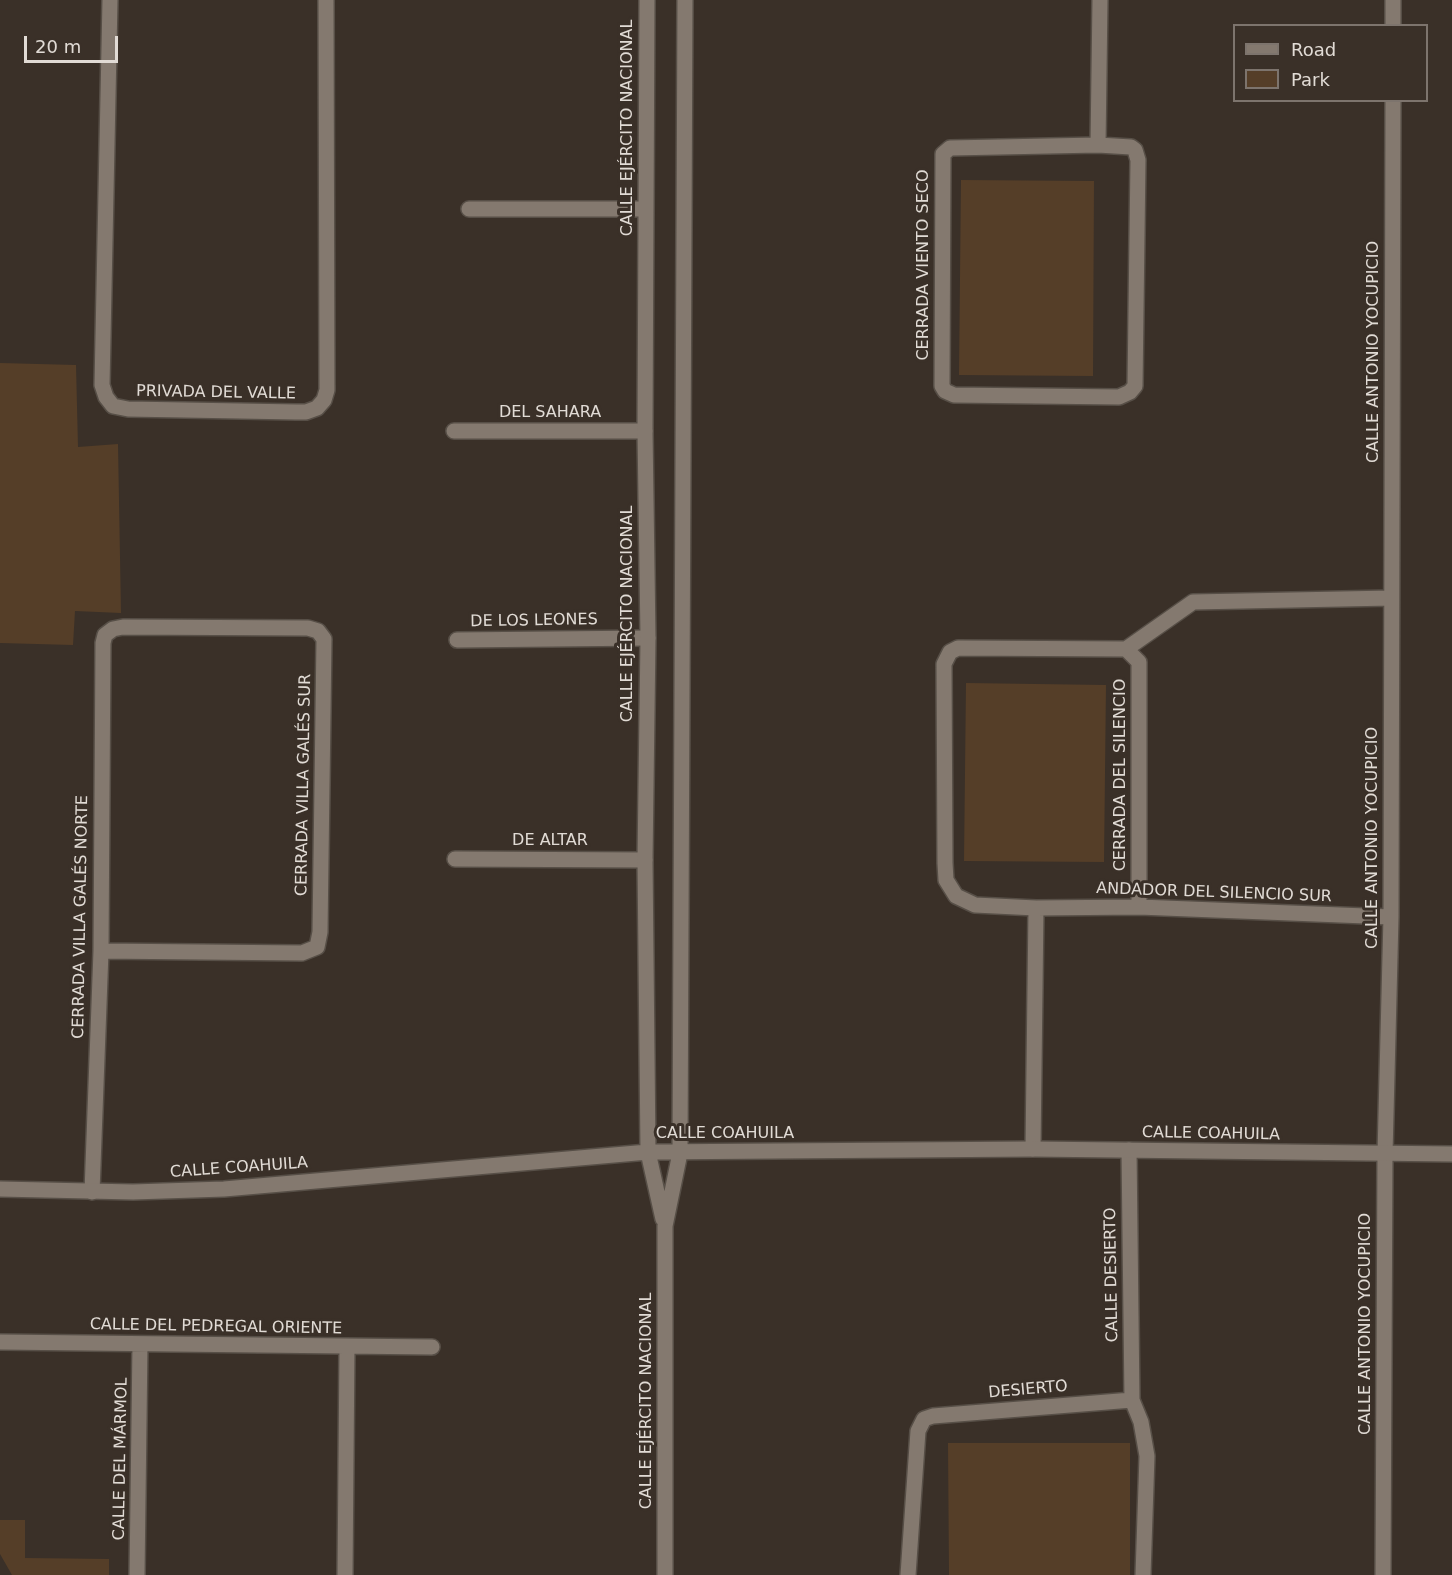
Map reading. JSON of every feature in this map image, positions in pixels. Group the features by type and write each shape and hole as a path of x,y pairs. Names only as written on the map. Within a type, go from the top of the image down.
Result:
{"street":[{"name":"PRIVADA DEL VALLE","path":"110,0 102,385 106,397 113,406 128,409 296,412 306,412 317,408 324,400 327,390 326,0"},
{"name":"CALLE EJÉRCITO NACIONAL","path":"647,0 645,431 648,638 645,860 648,1152 665,1226"},
{"name":"CALLE EJÉRCITO NACIONAL","path":"665,1575 665,1226 680,1153 685,0"},
{"path":"1098,145 1100,0"},
{"path":"1393,0 1393,24"},
{"name":"CALLE ANTONIO YOCUPICIO","path":"1383,1575 1385,1154 1391,917 1393,102"},
{"name":"CERRADA VIENTO SECO","path":"1098,145 1131,147 1135,150 1138,160 1135,386 1130,392 1119,397 954,395 945,391 942,386 943,154 950,148 1098,145"},
{"path":"469,208 645,208"},
{"name":"DEL SAHARA","path":"454,431 645,431"},
{"path":"1126,649 1193,602 1391,598"},
{"name":"CERRADA VILLA GALÉS SUR","path":"101,951 302,953 317,947 320,932 324,639 318,631 308,628 123,627 113,629 105,635 103,643"},
{"name":"DE LOS LEONES","path":"457,640 648,638"},
{"name":"CERRADA VILLA GALÉS NORTE","path":"92,1192 101,951 103,643"},
{"name":"ANDADOR DEL SILENCIO SUR","path":"1126,649 958,648 951,652 944,664 945,863 946,880 956,896 975,905 1036,908 1138,907 1391,917"},
{"name":"CERRADA DEL SILENCIO","path":"1126,649 1138,662 1138,907"},
{"name":"DE ALTAR","path":"455,859 645,860"},
{"path":"1033,1149 1036,908"},
{"name":"CALLE COAHUILA","path":"0,1189 92,1192 224,1189 648,1152 1033,1149 1452,1154"},
{"name":"CALLE DESIERTO","path":"1129,1150 1133,1404 1141,1422 1147,1456 1143,1575"},
{"name":"CALLE DEL PEDREGAL ORIENTE","path":"0,1342 432,1347"},
{"name":"CALLE DEL MÁRMOL","path":"137,1575 140,1344"},
{"path":"345,1575 347,1347"},
{"name":"DESIERTO","path":"908,1575 918,1431 921,1422 927,1417 1133,1404"}],"green space":[{"path":"961,180 1094,181 1093,376 959,375"},
{"path":"0,363 76,365 78,447 118,444 121,613 75,611 73,645 0,643"},
{"path":"966,683 1106,685 1104,862 964,861"},
{"path":"948,1443 1130,1443 1130,1575 949,1575"},
{"path":"0,1520 25,1520 25,1558 109,1559 109,1575 12,1575 0,1554"}]}
